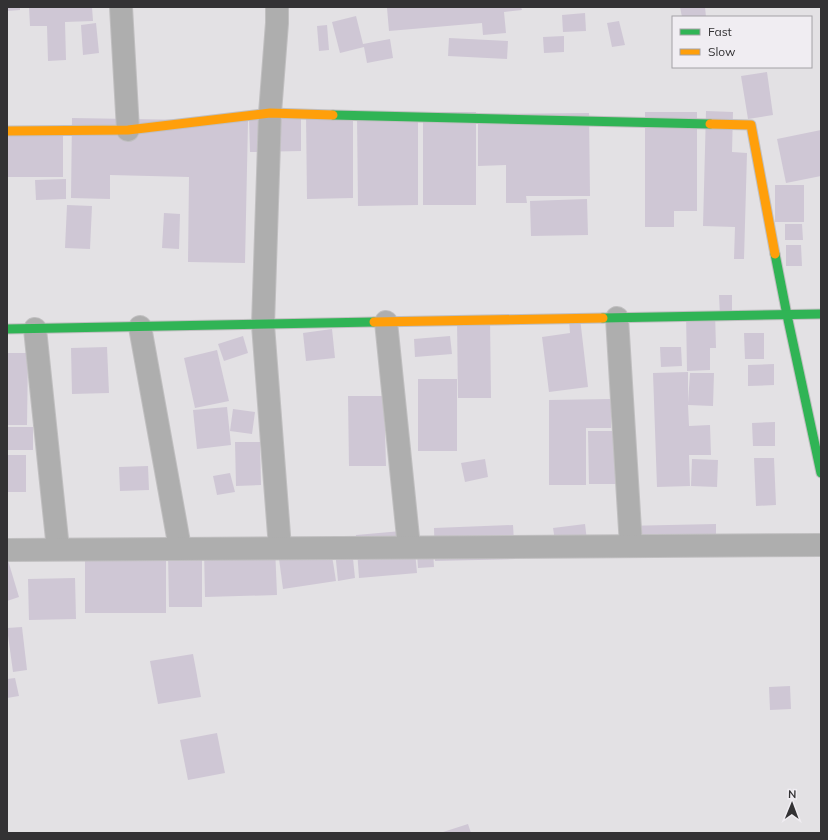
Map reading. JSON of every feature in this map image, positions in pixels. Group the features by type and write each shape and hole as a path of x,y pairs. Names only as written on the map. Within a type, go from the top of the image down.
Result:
{"street":[{"path":"121,7 128,130"},
{"path":"277,7 270,113 263,325 280,548"},
{"path":"7,130 128,130 270,113 752,125 786,315 821,473"},
{"path":"7,330 821,314"},
{"path":"617,318 631,546"},
{"path":"386,322 409,547"},
{"path":"140,327 180,548"},
{"path":"35,329 58,549"},
{"path":"7,550 821,545"}],"building":[{"path":"7,7 20,7 20,10 7,11"},
{"path":"29,7 92,7 93,21 65,22 66,60 48,61 47,26 30,26"},
{"path":"521,7 522,10 504,12 506,33 483,35 482,23 389,31 387,8"},
{"path":"680,7 705,7 706,16 682,16"},
{"path":"585,13 586,31 563,32 562,15"},
{"path":"356,16 363,44 390,39 393,58 367,63 364,47 340,53 332,22"},
{"path":"619,21 625,45 612,47 607,23"},
{"path":"96,23 99,53 83,55 81,25"},
{"path":"327,25 329,50 319,51 317,26"},
{"path":"564,36 564,52 544,53 543,37"},
{"path":"449,38 508,41 507,59 448,56"},
{"path":"767,72 773,115 748,119 741,76"},
{"path":"706,111 733,112 732,152 747,153 744,259 734,259 735,227 703,226"},
{"path":"423,112 476,112 476,205 423,205"},
{"path":"645,112 697,112 697,211 674,211 674,227 645,227"},
{"path":"589,113 590,196 526,196 527,203 506,203 506,165 478,166 478,114"},
{"path":"306,114 353,114 353,198 307,199"},
{"path":"418,114 418,205 358,206 357,115"},
{"path":"301,117 301,151 250,152 249,118"},
{"path":"72,118 248,121 245,263 188,262 189,177 110,175 110,199 71,198"},
{"path":"63,127 63,177 7,177 7,128"},
{"path":"821,130 821,176 786,183 777,139"},
{"path":"66,179 66,199 36,200 35,180"},
{"path":"775,185 804,185 804,222 775,222"},
{"path":"587,199 588,235 531,236 530,201"},
{"path":"67,205 92,206 90,249 65,248"},
{"path":"164,213 180,214 179,249 162,248"},
{"path":"785,224 802,224 803,240 785,240"},
{"path":"786,245 801,245 802,266 786,266"},
{"path":"719,295 732,295 732,317 720,316"},
{"path":"686,312 715,312 716,348 710,348 710,370 687,371"},
{"path":"580,318 588,387 549,392 542,337 570,333 569,320"},
{"path":"457,319 490,319 491,398 458,398"},
{"path":"332,329 335,358 306,361 303,333"},
{"path":"744,333 764,333 764,359 745,359"},
{"path":"243,336 248,353 224,361 218,344"},
{"path":"450,336 452,354 415,357 414,339"},
{"path":"107,347 109,393 72,394 71,348"},
{"path":"660,347 681,347 682,366 661,367"},
{"path":"217,350 229,401 195,408 184,358"},
{"path":"7,353 28,353 27,425 7,425"},
{"path":"774,364 774,385 748,386 748,365"},
{"path":"688,372 688,403 690,373 714,373 713,406 688,405 689,426 710,425 711,455 689,455 690,486 657,487 653,373"},
{"path":"418,379 457,379 457,451 418,451"},
{"path":"348,396 384,396 386,466 349,466"},
{"path":"611,399 611,428 586,428 586,485 549,485 549,400"},
{"path":"227,407 231,445 197,449 193,410"},
{"path":"233,409 255,412 252,434 230,431"},
{"path":"775,422 775,446 753,446 752,423"},
{"path":"7,427 33,427 33,450 7,450"},
{"path":"588,431 617,431 618,484 589,484"},
{"path":"235,442 260,442 261,485 236,486"},
{"path":"7,455 26,455 26,492 7,492"},
{"path":"754,458 774,458 776,505 756,506"},
{"path":"485,459 488,477 465,482 461,463"},
{"path":"692,459 718,460 717,487 691,486"},
{"path":"148,466 149,490 120,491 119,467"},
{"path":"230,473 235,492 217,495 213,476"},
{"path":"585,524 588,549 557,553 553,528"},
{"path":"716,524 716,544 623,545 622,526"},
{"path":"513,525 515,559 435,561 434,528"},
{"path":"413,530 417,573 359,578 356,535"},
{"path":"432,537 434,567 418,568 416,538"},
{"path":"330,543 336,581 283,589 278,551"},
{"path":"275,547 277,595 205,597 204,549"},
{"path":"352,549 355,578 338,581 335,551"},
{"path":"168,553 202,553 202,607 169,607"},
{"path":"166,556 166,613 85,613 85,557"},
{"path":"7,557 19,597 7,601"},
{"path":"75,578 76,619 29,620 28,579"},
{"path":"22,627 27,670 13,672 7,628"},
{"path":"193,654 201,697 158,704 150,661"},
{"path":"15,678 19,696 7,698 7,679"},
{"path":"790,686 791,709 770,710 769,687"},
{"path":"217,733 225,773 188,780 180,740"},
{"path":"468,824 471,833 440,833"}],"traffic: fast":[{"path":"333,115 710,124"},
{"path":"775,254 821,473"},
{"path":"603,318 821,314"},
{"path":"7,329 374,322"}],"traffic: slow":[{"path":"7,131 128,130 270,113 333,115"},
{"path":"710,124 751,125 775,254"},
{"path":"374,322 603,318"}]}
